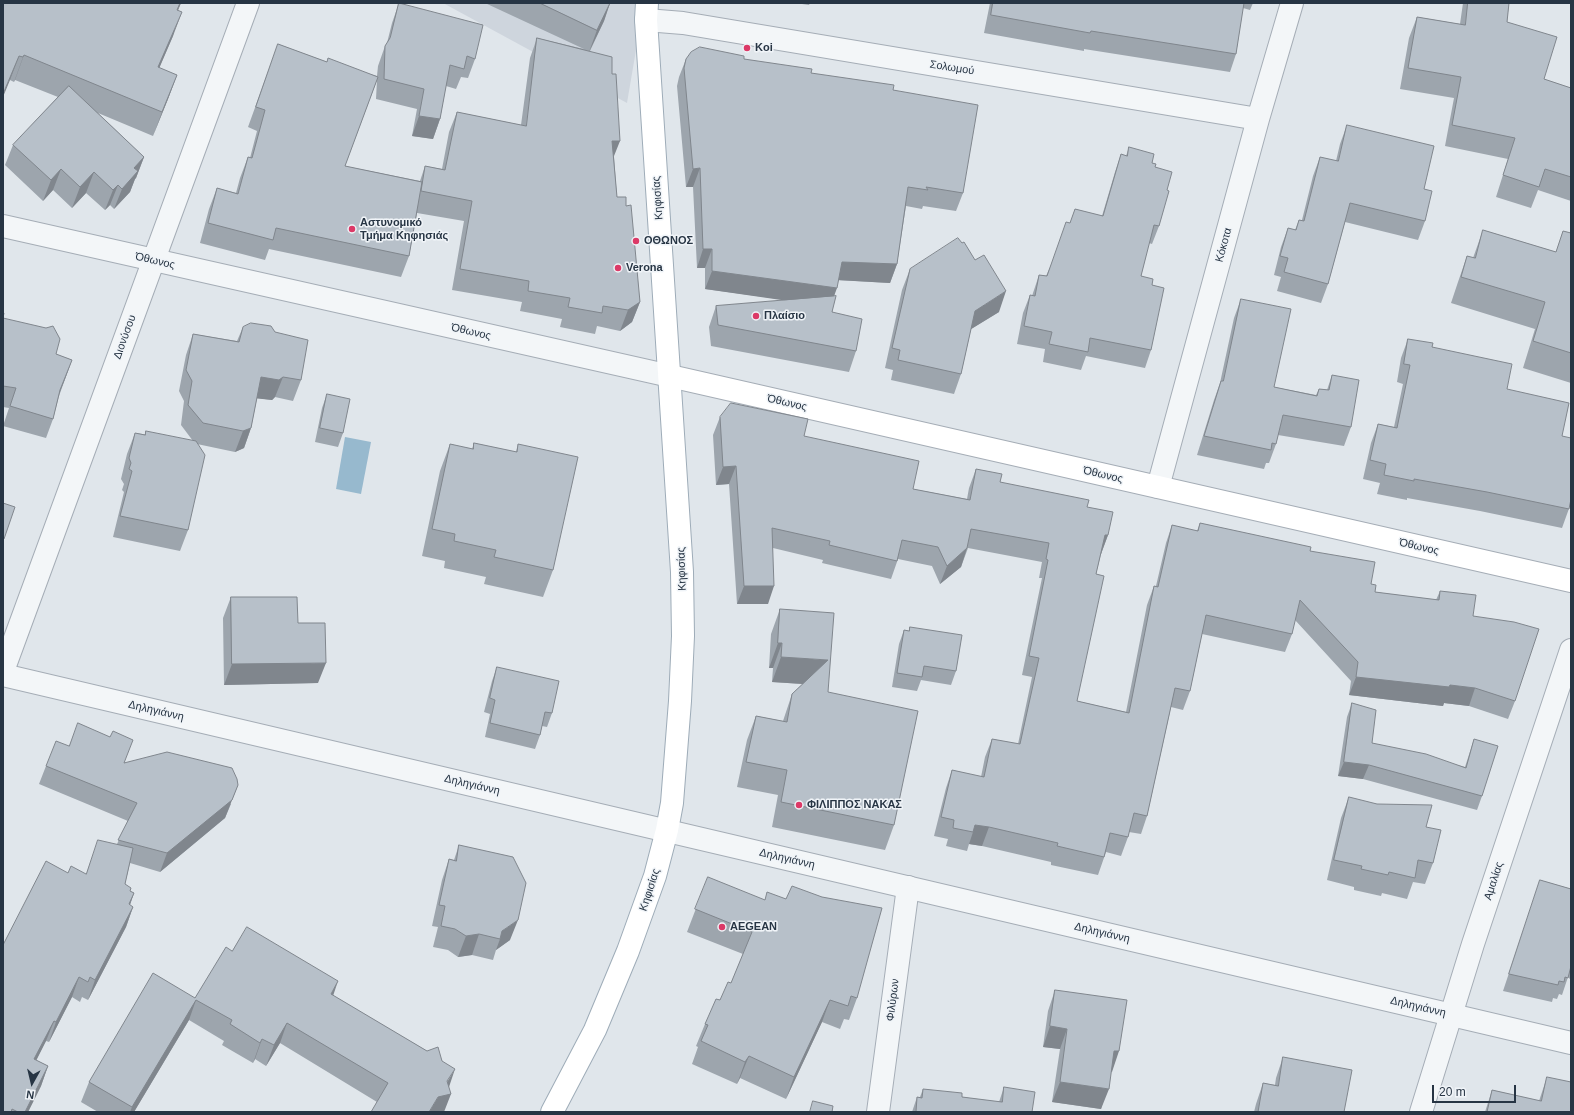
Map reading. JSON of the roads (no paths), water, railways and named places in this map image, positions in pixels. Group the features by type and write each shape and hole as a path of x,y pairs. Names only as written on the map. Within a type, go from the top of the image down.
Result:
{"main road":[{"name":"Κηφισίας","path":"552,1112 595,1030 628,951 655,876 667,830 672,803 680,701 683,636 682,572 647,11"},
{"name":"Όθωνος","path":"670,376 1571,581"}],"street":[{"name":"Διονύσου","path":"3,671 248,3"},
{"name":"Κόκοτα","path":"1158,487 1258,119 1292,3"},
{"name":"Σολωμού","path":"647,11 690,25 1258,119"},
{"name":"Όθωνος","path":"3,226 670,376"},
{"name":"Αμαλίας","path":"1421,1112 1451,1015 1571,650"},
{"name":"Δηληγιάννη","path":"3,675 1571,1043"},
{"name":"Φιλύρων","path":"878,1112 908,887"}],"water":[{"path":"345,437 371,442 361,494 336,489"}],"place":[{"name":"Koi","path":"747,48"},
{"name":"Αστυνομικό Τμήμα Κηφησιάς","path":"352,229"},
{"name":"ΟΘΩΝΟΣ","path":"636,241"},
{"name":"Verona","path":"618,268"},
{"name":"Πλαίσιο","path":"756,316"},
{"name":"ΦΙΛΙΠΠΟΣ ΝΑΚΑΣ","path":"799,805"},
{"name":"AEGEAN","path":"722,927"}]}
